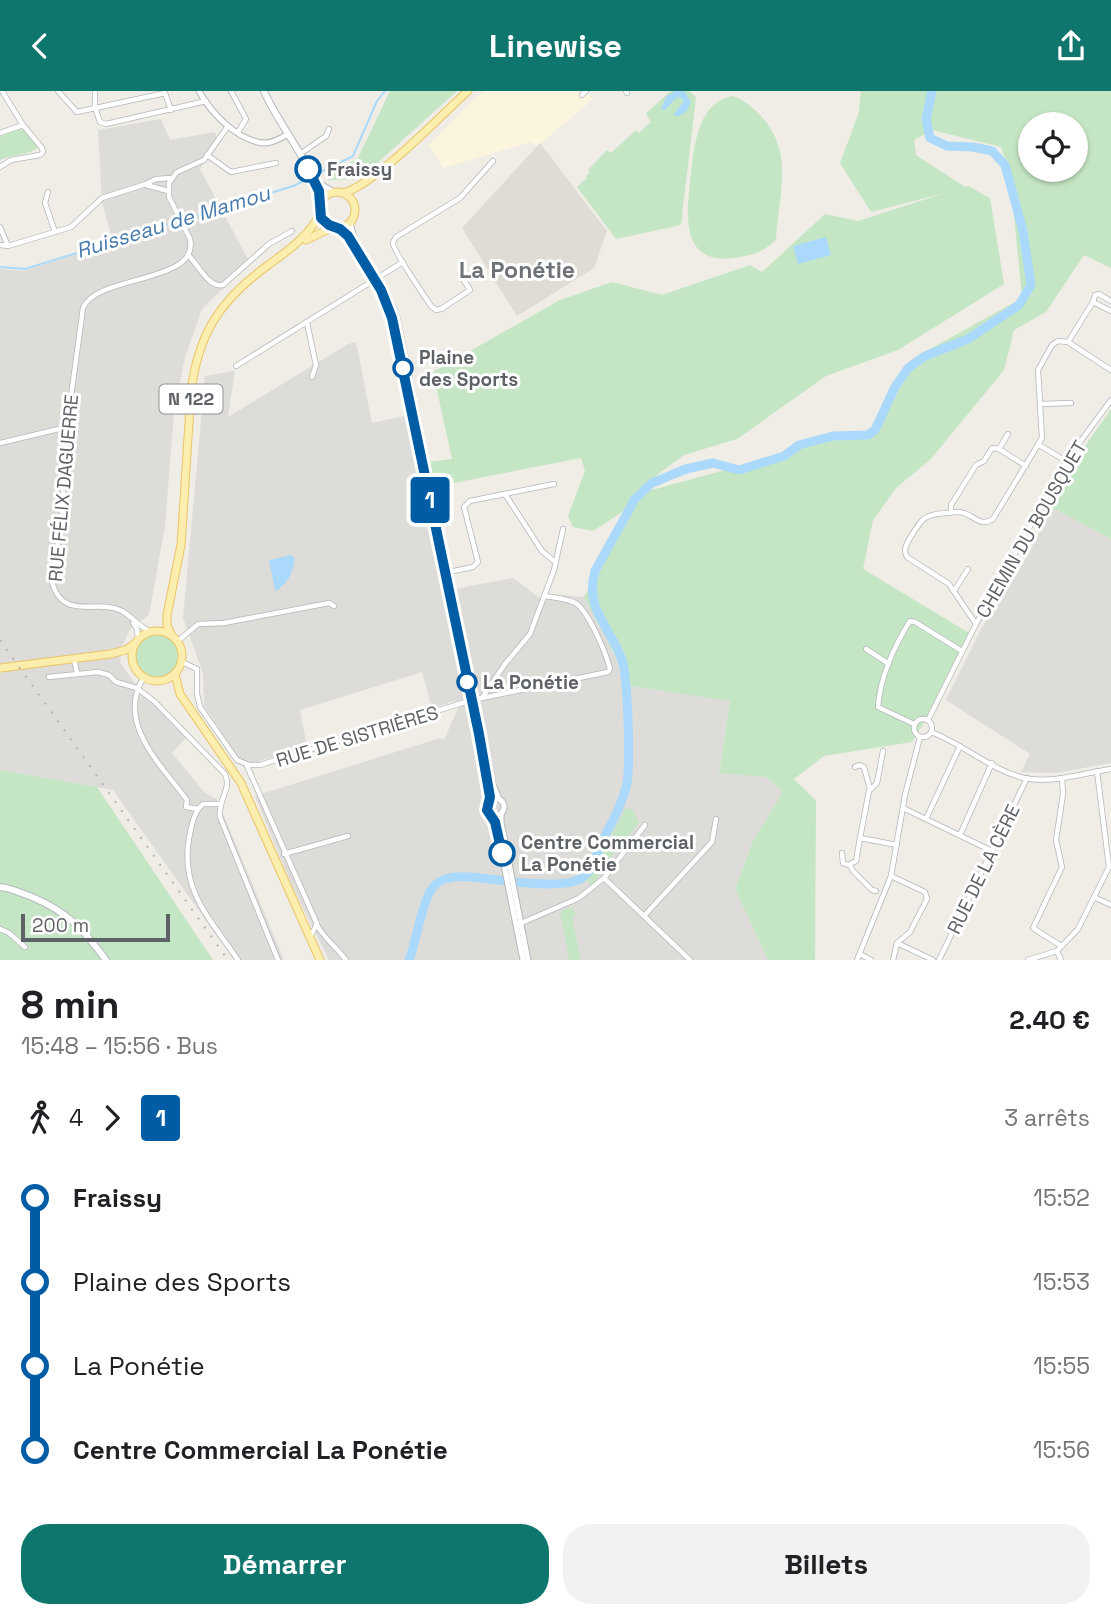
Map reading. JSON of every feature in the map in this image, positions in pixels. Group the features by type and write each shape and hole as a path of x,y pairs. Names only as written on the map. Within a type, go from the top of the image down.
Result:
{"main road":[{"path":"264,91 270,107 316,182 320,213 325,222 335,227 342,227 350,222 362,191 379,172 468,91"},
{"path":"316,182 333,192 343,193 355,189 379,172"},
{"path":"320,204 333,192"},
{"path":"343,193 352,199 355,205"},
{"name":"N 122","path":"288,251 310,230 320,213"},
{"name":"N 122","path":"171,634 167,615 181,545 191,391 199,351 209,326 244,283 314,234 335,227"},
{"name":"N 122","path":"152,631 167,615"},
{"path":"0,668 110,654 126,650 152,631 171,634 181,648 182,662 175,674 160,681"},
{"path":"132,661 136,641"},
{"path":"110,654 124,656 132,661 144,677 160,681 180,694"},
{"path":"175,674 180,694 241,783 318,960"},
{"path":"285,883 318,960"},
{"path":"0,887 29,895 65,913 106,960"}],"street":[{"path":"0,166 11,160 40,155 43,152 2,91"},
{"path":"58,91 77,112 165,92 171,110"},
{"path":"95,91 95,107 100,122 106,124 206,101"},
{"path":"199,91 228,126 238,132 263,143 278,140 288,134"},
{"path":"231,91 246,119 238,132"},
{"path":"0,133 23,125"},
{"path":"228,126 197,165 177,172 172,178 168,191 191,245 188,255 212,283 223,285 269,244 292,231"},
{"path":"299,155 327,136 329,129"},
{"path":"207,155 231,172 276,163"},
{"path":"460,274 470,290 436,310 393,246 396,237 460,198 493,162"},
{"path":"0,245 8,246 71,227 102,198 156,179 172,178"},
{"path":"146,184 168,191"},
{"path":"48,192 45,203 55,232"},
{"path":"350,222 353,235 377,279 392,318 479,734 489,801 487,810 495,822 507,868 525,960"},
{"path":"0,227 8,246"},
{"path":"335,227 348,236 393,305 473,690 472,700"},
{"name":"RUE FÉLIX DAGUERRE","path":"152,631 118,610 75,606 56,595 52,582 64,501 61,470 85,302 93,294 173,268 188,255"},
{"path":"236,366 403,262"},
{"path":"1068,342 1095,295 1099,294 1111,301"},
{"path":"1093,302 1111,311"},
{"path":"307,323 316,365 312,377"},
{"path":"976,624 949,584 907,558 904,553 905,545 925,516 951,512 966,513 980,523 993,519 1042,438 1038,370 1052,345 1058,341 1068,342 1111,370"},
{"name":"CHEMIN DU BOUSQUET","path":"928,720 976,624 1066,461 1111,400"},
{"path":"1040,404 1071,403"},
{"path":"0,443 66,427"},
{"path":"999,449 1008,434"},
{"path":"1039,445 1066,461"},
{"path":"951,512 951,505 976,465 984,461 992,448 999,449 1026,465"},
{"path":"449,572 473,567 478,562 464,507 470,501 554,484"},
{"path":"505,494 542,551 555,562"},
{"path":"482,698 530,634 555,562 563,529"},
{"path":"954,591 968,569"},
{"name":"RUE DE SISTRIÈRES","path":"247,765 260,765 472,700 605,674 610,669 606,650 582,609 568,600 544,596"},
{"path":"178,641 198,624 225,623 329,603 334,605"},
{"path":"129,617 137,629 136,641"},
{"path":"914,724 878,707 879,691 902,633 910,621 962,651"},
{"path":"866,649 889,664"},
{"path":"74,659 77,673"},
{"path":"182,662 196,667 200,707 233,756 247,765 317,924 325,939 346,960"},
{"path":"49,677 98,672 108,675 116,682 137,688 155,702 225,774 228,785 220,804 220,817 278,960"},
{"path":"144,677 133,701 143,741 187,800 186,807 198,809"},
{"path":"919,719 928,720 932,726 931,732 920,737 915,733 914,724 919,719"},
{"path":"931,732 1012,774 1027,778 1062,778 1111,769"},
{"path":"479,734 483,740 493,785 504,806 501,823 507,868"},
{"path":"856,960 891,876 920,737"},
{"path":"926,819 960,746"},
{"path":"870,789 877,783 883,751"},
{"path":"960,835 992,763"},
{"path":"850,865 856,861 870,789 864,767 855,767"},
{"path":"1052,960 1057,950 1078,929 1110,867 1097,771"},
{"name":"RUE DE LA CÈRE","path":"939,960 1027,778"},
{"path":"1061,946 1033,928 1062,866 1056,840 1063,794 1062,778"},
{"path":"489,801 499,799"},
{"path":"220,804 204,804 198,809 188,844 190,880 193,893 207,918 238,960"},
{"path":"903,809 992,851"},
{"path":"491,815 502,814"},
{"path":"644,916 712,842 716,819"},
{"path":"518,924 579,898 604,878 645,825"},
{"path":"284,854 348,836"},
{"path":"860,838 897,845"},
{"path":"842,853 843,863 850,865 872,890 876,891"},
{"path":"891,876 925,892 927,898 910,932 897,943 893,960"},
{"path":"604,878 690,960"},
{"path":"1094,897 1111,905"},
{"path":"310,937 317,924"},
{"path":"0,929 25,947"},
{"path":"897,943 933,960"},
{"path":"1028,960 1057,950"},
{"path":"1057,950 1061,960"},
{"path":"860,954 871,960"}],"shaded area":[{"path":"483,91 585,91 593,99 537,147 531,142 443,168 429,145"},
{"path":"161,119 170,140 215,132 217,142 200,169 250,263 202,309 184,361 174,413 165,526 149,615 130,629 123,644 120,662 133,681 186,738 172,753 205,793 217,799 284,960 234,960 113,790 0,770 0,269 24,271 113,242 102,202 98,130"},
{"path":"540,143 607,231 594,268 517,316 462,228"},
{"path":"356,342 372,423 408,415 444,591 513,578 541,599 550,594 584,597 631,686 730,700 719,772 766,777 783,792 753,841 735,889 768,960 329,960 291,884 255,796 440,738 444,740 458,708 455,701 432,708 422,672 300,710 307,747 244,766 204,706 203,673 183,618 205,376 235,371 228,417 348,344"},
{"path":"1053,508 1111,539 1111,763 1056,773 1021,772 1030,754 946,700 980,631 1013,575 1016,576"}],"green space":[{"path":"390,91 457,91 363,176 356,179 328,180 325,176 358,158"},
{"path":"671,91 689,91 696,97 681,225 616,239 577,187 587,178 590,172 588,170 607,150 611,153 636,130 639,133 651,122 646,113"},
{"path":"861,91 1111,91 1111,268 1084,255 1046,312 1014,330 1004,370 931,459 896,488 873,520 863,569 969,633 928,716 912,742 824,756 794,779 816,801 815,960 768,960 735,889 753,841 783,792 766,777 719,773 730,701 631,686 584,597 641,493 725,470 742,471 783,458 800,446 824,440 854,440 875,432 919,355 1022,298 1010,175 1001,147 932,130 914,140 916,155 965,187 968,186 990,198 1004,284 898,350 826,376 737,439 684,455 642,486 627,509 593,531 573,527 568,516 585,471 581,458 433,487 428,462 452,459 433,372 560,300 612,282 662,295 750,265 762,272 825,214 858,221 945,193 871,212 840,163 859,112"},
{"path":"732,96 759,114 778,143 781,190 776,240 753,254 717,258 705,254 696,246 691,236 688,223 689,196 695,144 704,119 710,109"},
{"path":"17,129 24,130 38,148 0,160 0,137"},
{"path":"1111,409 1111,539 1053,508 1062,491 1060,482"},
{"path":"157,634 172,641 179,656 172,671 157,678 142,671 135,656 142,641"},
{"path":"0,770 97,787 213,960 0,960"},
{"path":"626,808 633,810 639,823 606,863 592,887 586,879"},
{"path":"570,907 576,915 572,918 581,960 568,960 560,912"}],"water":[{"path":"675,91 684,91 691,102 686,112 677,117 674,114 684,101 680,97 665,110 661,109 666,97"},
{"path":"826,237 831,255 798,264 793,246"},
{"path":"291,555 294,557 292,572 283,586 275,591 269,560"}],"waterway":[{"name":"Ruisseau de Mamou","path":"315,175 353,156 377,101 385,91"},
{"path":"409,960 430,891 443,880 466,877 560,884 582,878 592,866 624,795 628,778 629,744 622,660 596,608 593,585 595,571 635,499 652,483 686,469 713,463 739,470 784,456 799,445 833,436 868,435 875,430 895,387 908,368 925,356 968,339 1019,305 1031,285 1023,231 1005,165 992,151 947,146 930,138 926,119 932,91"},
{"name":"Ruisseau de Mamou","path":"0,267 25,269 293,186 310,178"}],"railway":[{"path":"0,640 228,960"}],"bus line":[{"name":"1","path":"308,169 319,191 321,218 348,236 381,290 392,318 479,734 490,797 487,810 495,822 502,853"}],"place":[{"name":"Fraissy","path":"308,169"},
{"name":"Plaine des Sports","path":"403,368"},
{"name":"La Ponétie","path":"467,682"},
{"name":"Centre Commercial La Ponétie","path":"502,853"}],"district":[{"name":"La Ponétie","path":"517,270"}]}
